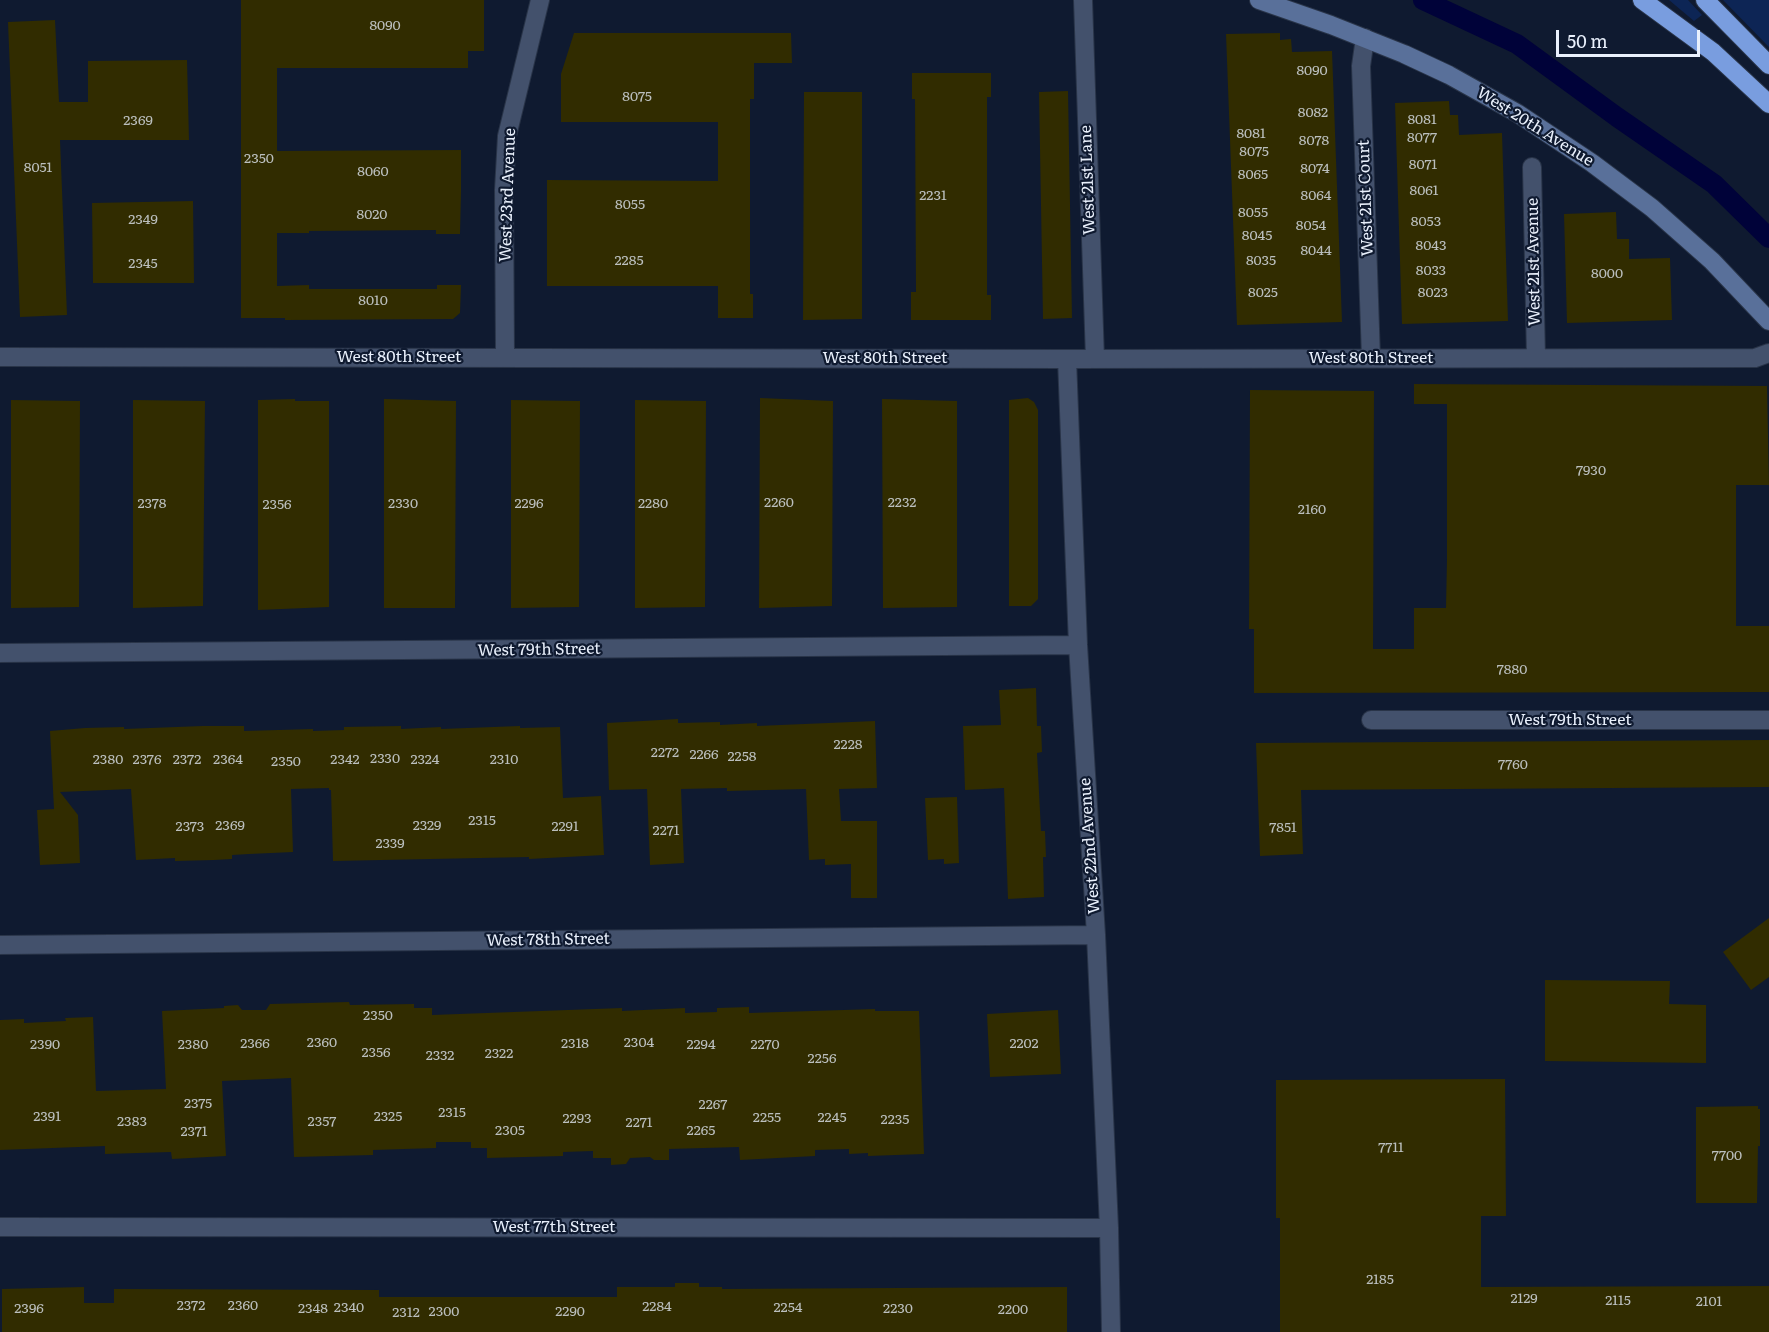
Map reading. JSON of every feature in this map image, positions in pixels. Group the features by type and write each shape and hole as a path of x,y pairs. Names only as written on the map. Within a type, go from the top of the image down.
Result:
{"highway":[{"path":"1642,0 1713,52 1769,104"},
{"path":"1705,0 1769,65"}],"street":[{"name":"West 23rd Avenue","path":"505,357 504,190 507,136 540,0"},
{"name":"West 21st Lane","path":"1083,0 1095,359"},
{"name":"West 20th Avenue","path":"1259,0 1416,59 1517,113 1586,158 1675,228 1769,321"},
{"name":"West 21st Court","path":"1365,38 1361,66 1371,358"},
{"name":"West 21st Avenue","path":"1532,166 1536,358"},
{"name":"West 80th Street","path":"0,357 1755,358 1769,353"},
{"name":"West 22nd Avenue","path":"1067,359 1078,645 1096,935 1109,1228 1111,1332"},
{"name":"West 79th Street","path":"0,653 1078,645"},
{"name":"West 79th Street","path":"1371,720 1769,720"},
{"name":"West 78th Street","path":"0,945 1096,935"},
{"name":"West 77th Street","path":"0,1227 1109,1228"}],"shaded area":[{"path":"1669,0 1688,0 1702,15 1694,21"},
{"path":"1723,0 1769,0 1769,47 1766,44"}],"building":[{"path":"241,0 484,0 484,51 468,51 468,68 277,68 277,151 461,150 461,192 460,234 436,234 436,230 277,233 277,286 309,285 309,289 437,289 437,285 461,285 460,313 453,319 241,318"},
{"path":"55,20 59,102 88,102 88,61 187,60 189,140 60,140 67,315 20,317 8,22"},
{"path":"574,33 791,33 792,63 754,63 754,99 750,99 750,294 753,294 753,318 718,318 718,286 547,286 547,180 718,181 718,122 561,122 561,74"},
{"path":"1280,33 1280,40 1291,39 1292,52 1332,51 1342,322 1237,325 1226,34"},
{"path":"912,73 991,73 991,97 987,97 987,295 991,295 991,320 911,320 911,292 916,292 915,99 912,99"},
{"path":"1068,91 1072,318 1043,319 1039,92"},
{"path":"804,92 862,92 862,319 803,320"},
{"path":"1449,101 1450,115 1458,115 1459,135 1502,133 1508,321 1402,324 1395,103"},
{"path":"193,201 194,283 93,283 92,203"},
{"path":"1616,212 1617,239 1629,239 1629,259 1670,258 1672,320 1567,323 1564,214"},
{"path":"1414,384 1767,386 1769,485 1736,485 1736,626 1769,626 1769,692 1254,693 1254,629 1249,629 1250,390 1374,391 1373,649 1414,649 1414,608 1446,608 1447,404 1414,404"},
{"path":"760,398 833,401 832,606 759,608"},
{"path":"1028,398 1034,402 1038,410 1038,599 1031,606 1009,606 1009,400"},
{"path":"295,399 295,401 329,401 329,607 258,610 258,400"},
{"path":"384,399 456,401 455,608 384,608"},
{"path":"882,399 957,401 957,607 883,608"},
{"path":"11,400 80,401 79,607 11,608"},
{"path":"133,400 205,401 203,606 133,608"},
{"path":"511,400 580,401 579,607 511,608"},
{"path":"635,400 706,401 705,607 635,608"},
{"path":"1036,688 1037,726 1041,726 1042,752 1037,753 1041,831 1045,831 1044,897 1008,899 1004,788 965,790 963,726 1001,725 999,690"},
{"path":"678,719 678,723 720,722 720,725 757,723 757,726 875,721 877,788 839,789 841,821 877,821 877,898 851,898 851,864 825,865 825,859 809,860 806,789 727,791 727,788 681,789 684,863 650,865 647,789 609,790 607,723"},
{"path":"244,726 244,731 313,729 313,731 344,730 344,727 401,726 401,729 560,727 563,798 601,796 604,855 529,859 529,857 333,861 331,790 329,788 291,789 293,852 232,855 232,859 214,860 175,861 175,858 136,860 131,789 60,792 78,815 80,863 40,865 37,810 54,809 50,731 85,728"},
{"path":"1769,740 1769,787 1301,790 1303,854 1260,856 1256,743"},
{"path":"957,797 959,863 944,864 944,859 928,860 925,798"},
{"path":"1769,918 1769,977 1751,990 1723,952"},
{"path":"1545,980 1670,981 1669,1004 1706,1005 1706,1063 1545,1061"},
{"path":"349,1002 350,1005 414,1004 414,1008 432,1008 432,1015 622,1008 622,1011 685,1008 685,1013 717,1012 717,1008 749,1007 749,1013 875,1009 875,1011 919,1011 924,1154 868,1156 868,1153 849,1154 849,1149 815,1150 815,1156 740,1160 739,1147 669,1149 669,1160 654,1160 650,1157 630,1158 626,1164 611,1165 611,1158 593,1158 593,1151 563,1152 563,1156 487,1158 487,1148 471,1148 471,1142 436,1142 436,1148 373,1150 373,1155 294,1157 291,1078 222,1081 226,1156 172,1159 171,1152 105,1154 105,1146 0,1150 0,1020 24,1019 24,1023 93,1017 96,1091 166,1089 162,1011 224,1008 224,1006 238,1005 242,1010 266,1010 270,1004"},
{"path":"1058,1010 1061,1074 990,1077 987,1014"},
{"path":"1505,1079 1506,1216 1481,1216 1481,1287 1769,1286 1769,1332 1280,1332 1280,1218 1276,1218 1276,1080"},
{"path":"1758,1106 1760,1109 1760,1146 1758,1146 1757,1203 1696,1203 1696,1107"},
{"path":"675,1283 699,1283 699,1287 722,1287 722,1289 1067,1287 1067,1332 2,1332 2,1289 84,1287 84,1303 114,1303 114,1289 379,1290 379,1297 617,1297 617,1287 675,1287"}],"waterway":[{"path":"1423,0 1517,44 1714,184 1769,238"}]}
